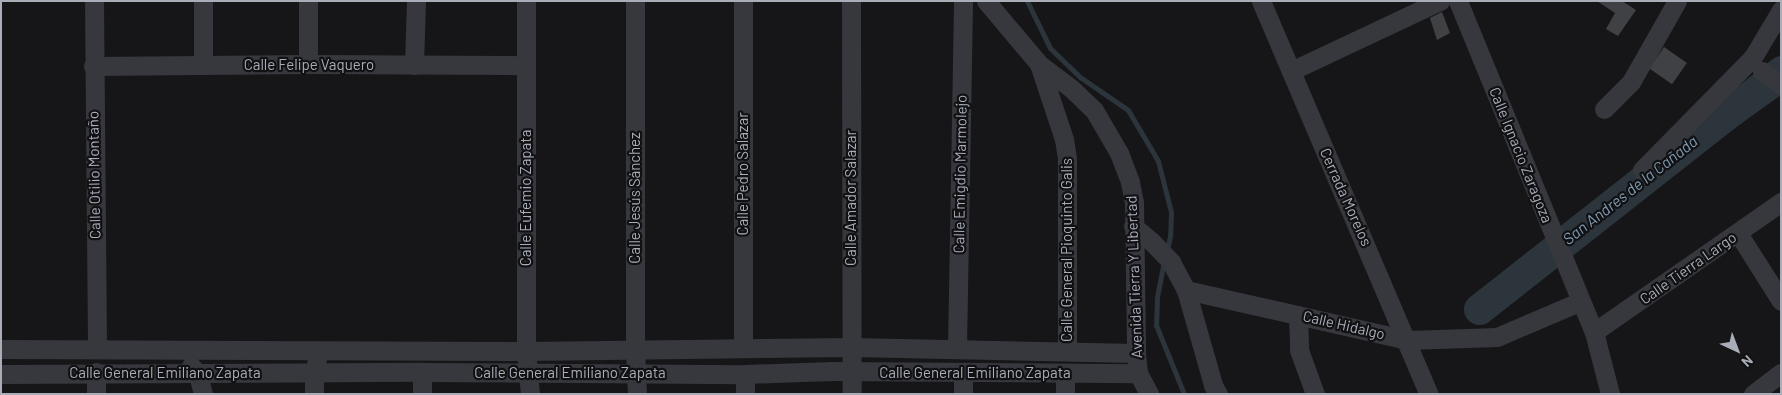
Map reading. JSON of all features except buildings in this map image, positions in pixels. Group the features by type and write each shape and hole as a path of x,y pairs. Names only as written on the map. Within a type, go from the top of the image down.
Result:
{"street":[{"name":"Calle Otilio Montaño","path":"94,1 93,66 97,348"},
{"path":"203,1 203,65"},
{"path":"308,1 308,64"},
{"path":"414,65 416,1"},
{"name":"Calle Eufemio Zapata","path":"526,1 526,350 530,372 530,394"},
{"name":"Calle Jesús Sánchez","path":"635,1 635,349 637,394"},
{"name":"Calle Pedro Salazar","path":"743,1 743,347"},
{"name":"Calle Amador Salazar","path":"851,1 852,394"},
{"name":"Calle Emigdio Marmolejo","path":"957,348 963,1"},
{"name":"Avenida Tierra Y Libertad","path":"986,1 1039,64 1072,89 1094,110 1119,153 1130,182 1134,202 1136,353 1138,373 1149,394"},
{"name":"Cerrada Morelos","path":"1261,1 1408,340 1429,394"},
{"path":"1291,71 1440,1"},
{"name":"Calle Ignacio Zaragoza","path":"1458,1 1594,332 1610,394"},
{"path":"1604,109 1631,82 1677,1"},
{"path":"1642,170 1754,57 1781,10"},
{"name":"Calle Felipe Vaquero","path":"93,66 308,64 526,65"},
{"name":"Calle General Pioquinto Galis","path":"1039,64 1064,139 1068,159 1067,350"},
{"path":"1762,71 1781,85"},
{"name":"Calle Tierra Largo","path":"1594,332 1781,202"},
{"path":"1133,226 1171,262 1186,290 1213,384 1218,394"},
{"path":"1738,233 1781,301"},
{"name":"Calle Hidalgo","path":"1186,290 1408,340 1497,337 1581,301"},
{"path":"1298,315 1299,350 1315,394"},
{"name":"Calle General Emiliano Zapata","path":"1,349 526,350 851,347 1067,350 1136,353"},
{"path":"176,348 198,374 203,394"},
{"path":"314,394 314,373 320,349"},
{"path":"96,372 96,394"},
{"name":"Calle General Emiliano Zapata","path":"1,374 96,372 198,374 422,372 745,374 1138,373"},
{"path":"422,372 422,394"},
{"path":"963,373 963,394"},
{"path":"1753,394 1781,373"},
{"path":"745,374 745,394"},
{"path":"1064,374 1065,394"}],"waterway":[{"path":"1027,1 1050,48 1080,77 1128,110 1158,161 1171,212 1170,236 1167,250"},
{"name":"San Andres de la Cañada","path":"1479,309 1781,71"},
{"path":"1564,247 1781,91"},
{"name":"San Andres de la Cañada","path":"1479,309 1558,252"},
{"path":"1164,261 1157,298 1156,325 1184,394"}]}
